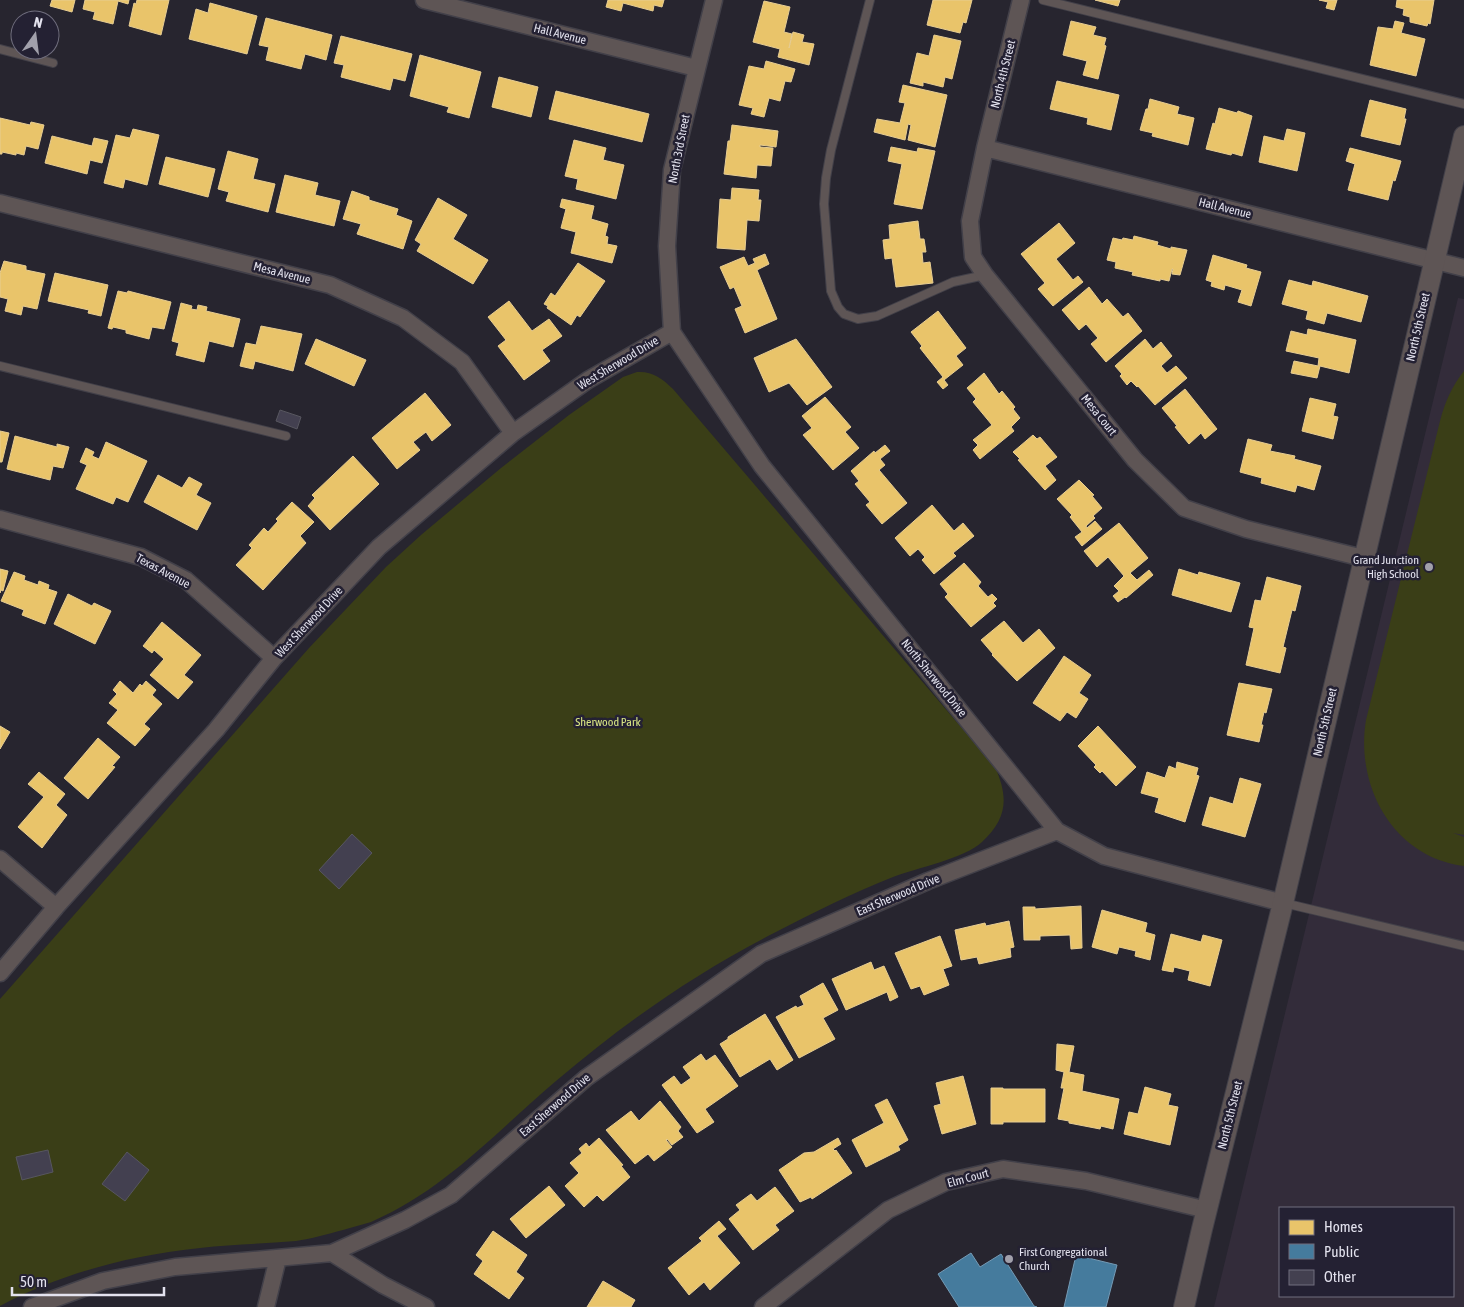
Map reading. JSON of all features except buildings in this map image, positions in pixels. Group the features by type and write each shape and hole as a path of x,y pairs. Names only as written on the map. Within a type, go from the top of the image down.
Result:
{"street":[{"name":"Hall Avenue","path":"424,0 696,68"},
{"name":"North 3rd Street","path":"672,332 666,246 672,170 714,0"},
{"name":"North 4th Street","path":"985,148 1022,0"},
{"name":"North 5th Street","path":"1184,1307 1283,903 1464,136"},
{"name":"Hall Avenue","path":"985,148 1464,268"},
{"name":"Mesa Court","path":"985,148 970,221 973,257 985,275 1135,460 1184,508 1246,529 1363,558"},
{"name":"Mesa Avenue","path":"0,203 330,285 403,318 462,362 512,433"},
{"name":"West Sherwood Drive","path":"0,972 56,907 216,730 274,658 379,547 512,433 588,380 672,332"},
{"name":"North Sherwood Drive","path":"672,332 762,466 1057,831 1104,856 1283,903"},
{"name":"Texas Avenue","path":"0,519 141,557 186,580 274,658"},
{"name":"East Sherwood Drive","path":"32,1307 102,1281 175,1266 332,1253 405,1220 452,1195 586,1078 761,954 928,881 1057,831"},
{"path":"0,859 56,907"},
{"name":"Elm Court","path":"763,1307 888,1210 946,1182 1003,1168 1086,1180 1207,1210"},
{"path":"332,1253 426,1307"},
{"path":"266,1307 278,1258"}],"lane":[{"path":"870,0 826,178 824,204 831,291 838,307 844,314 858,319 877,316 952,282 985,275"},
{"path":"1043,0 1464,104"},
{"path":"0,49 53,63"},
{"path":"0,366 286,436"},
{"path":"1283,903 1464,946"}],"shaded area":[{"name":"Grand Junction High School","path":"1458,298 1464,299 1464,1307 1214,1307"}],"green space":[{"path":"1464,371 1464,835 1453,833 1464,837 1464,866 1439,860 1417,849 1399,833 1384,814 1373,793 1364,745 1366,720 1440,421 1449,394"},
{"name":"Sherwood Park","path":"637,372 656,376 673,389 995,767 1004,798 1001,816 997,825 974,848 940,862 893,877 848,896 745,949 688,982 607,1039 534,1100 469,1159 423,1194 398,1209 371,1222 302,1240 174,1251 97,1267 47,1284 0,1306 0,999 309,648 386,567 501,468 569,415 623,377"}],"place":[{"name":"Grand Junction High School","path":"1429,567"},
{"name":"First Congregational Church","path":"1009,1259"}]}
